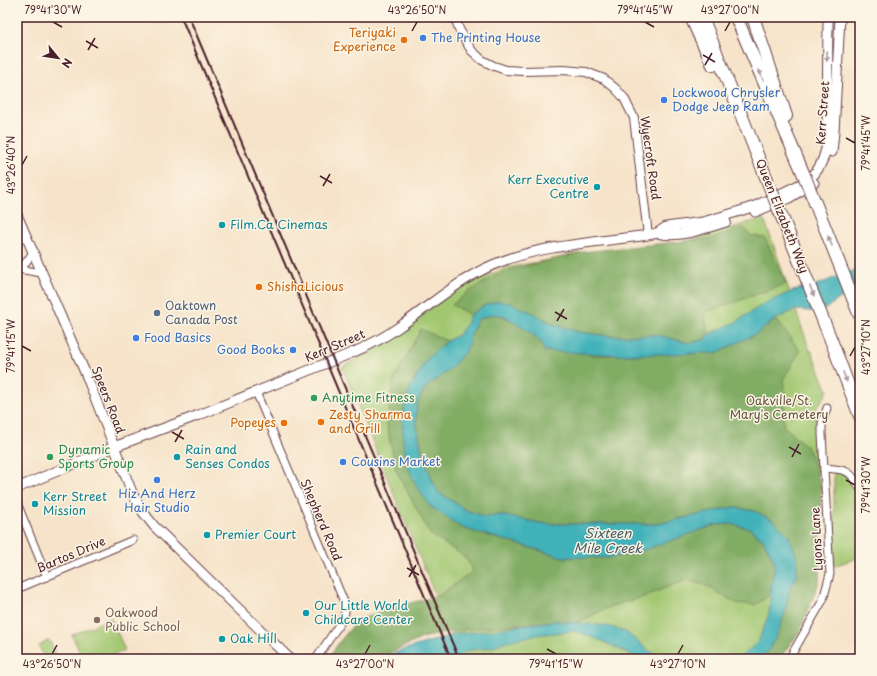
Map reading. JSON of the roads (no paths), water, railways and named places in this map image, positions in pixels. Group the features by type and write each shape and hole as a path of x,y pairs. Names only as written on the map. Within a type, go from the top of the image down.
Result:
{"highway":[{"path":"691,17 705,49 748,132"},
{"name":"Queen Elizabeth Way","path":"702,17 860,416"},
{"path":"736,17 804,175 860,316"},
{"path":"753,17 795,142 804,175"}],"main road":[{"name":"Kerr Street","path":"17,488 114,447 199,415 379,341 457,285 482,270 520,255 648,235 657,233 666,227 703,222 737,212 807,181 814,176 821,165 828,142 828,17"},
{"name":"Kerr Street","path":"657,233 664,235 682,233 723,223 790,198 807,189 819,180 829,161 834,140 840,17"},
{"name":"Speers Road","path":"17,214 87,377 133,495 143,512 154,526 290,659"}],"street":[{"name":"Wyecroft Road","path":"455,17 459,29 472,50 482,60 494,66 506,70 523,72 564,70 586,72 604,79 624,98 634,118 648,235"},
{"path":"17,269 28,261 34,251"},
{"path":"17,269 42,273"},
{"name":"Shepherd Road","path":"256,392 345,604 344,617 318,656"},
{"name":"Lyons Lane","path":"789,659 822,600 830,574 822,423 827,408"},
{"path":"824,468 842,469 852,475 860,488"},
{"path":"17,503 47,577"},
{"name":"Bartos Drive","path":"17,589 133,540"}],"water":[{"name":"Sixteen Mile Creek","path":"860,268 860,284 821,312 795,310 776,319 758,333 716,353 621,355 544,351 540,340 524,328 505,316 494,314 478,319 472,331 466,351 448,371 425,388 417,403 416,421 423,458 438,492 466,510 485,517 500,515 545,524 657,524 734,507 754,511 773,520 789,536 797,557 797,575 790,588 786,609 778,633 770,648 760,659 739,659 758,642 769,614 775,563 763,539 749,528 731,524 715,525 636,553 608,558 563,557 462,528 430,506 416,485 407,465 403,441 402,415 411,386 427,359 447,341 458,335 465,326 470,315 485,305 498,301 510,303 553,324 578,332 610,336 657,335 689,343 705,340 709,334 736,322 765,303 798,289 816,285"},
{"path":"556,621 608,626 626,632 648,650 663,659 640,659 602,641 575,631 535,635 504,642 493,647 466,651 458,659 380,659 402,650 459,633"}],"railway":[{"path":"181,17 451,659"},
{"path":"189,17 459,659"}],"place":[{"name":"The Printing House","path":"423,38"},
{"name":"Teriyaki Experience","path":"404,40"},
{"name":"Lockwood Chrysler Dodge Jeep Ram","path":"664,100"},
{"name":"Kerr Executive Centre","path":"597,187"},
{"name":"Film.Ca Cinemas","path":"222,225"},
{"name":"ShishaLicious","path":"259,287"},
{"name":"Oaktown Canada Post","path":"157,313"},
{"name":"Food Basics","path":"136,338"},
{"name":"Good Books","path":"293,350"},
{"name":"Anytime Fitness","path":"314,398"},
{"name":"Zesty Sharma and Grill","path":"321,422"},
{"name":"Popeyes","path":"284,423"},
{"name":"Dynamic Sports Group","path":"50,457"},
{"name":"Rain and Senses Condos","path":"177,457"},
{"name":"Cousins Market","path":"343,462"},
{"name":"Hiz And Herz Hair Studio","path":"157,480"},
{"name":"Kerr Street Mission","path":"35,504"},
{"name":"Premier Court","path":"207,535"},
{"name":"Our Little World Childcare Center","path":"306,613"},
{"name":"Oakwood Public School","path":"97,620"},
{"name":"Oak Hill","path":"222,639"}],"park label":[{"name":"Oakville/St. Mary's Cemetery","path":"779,408"}]}
